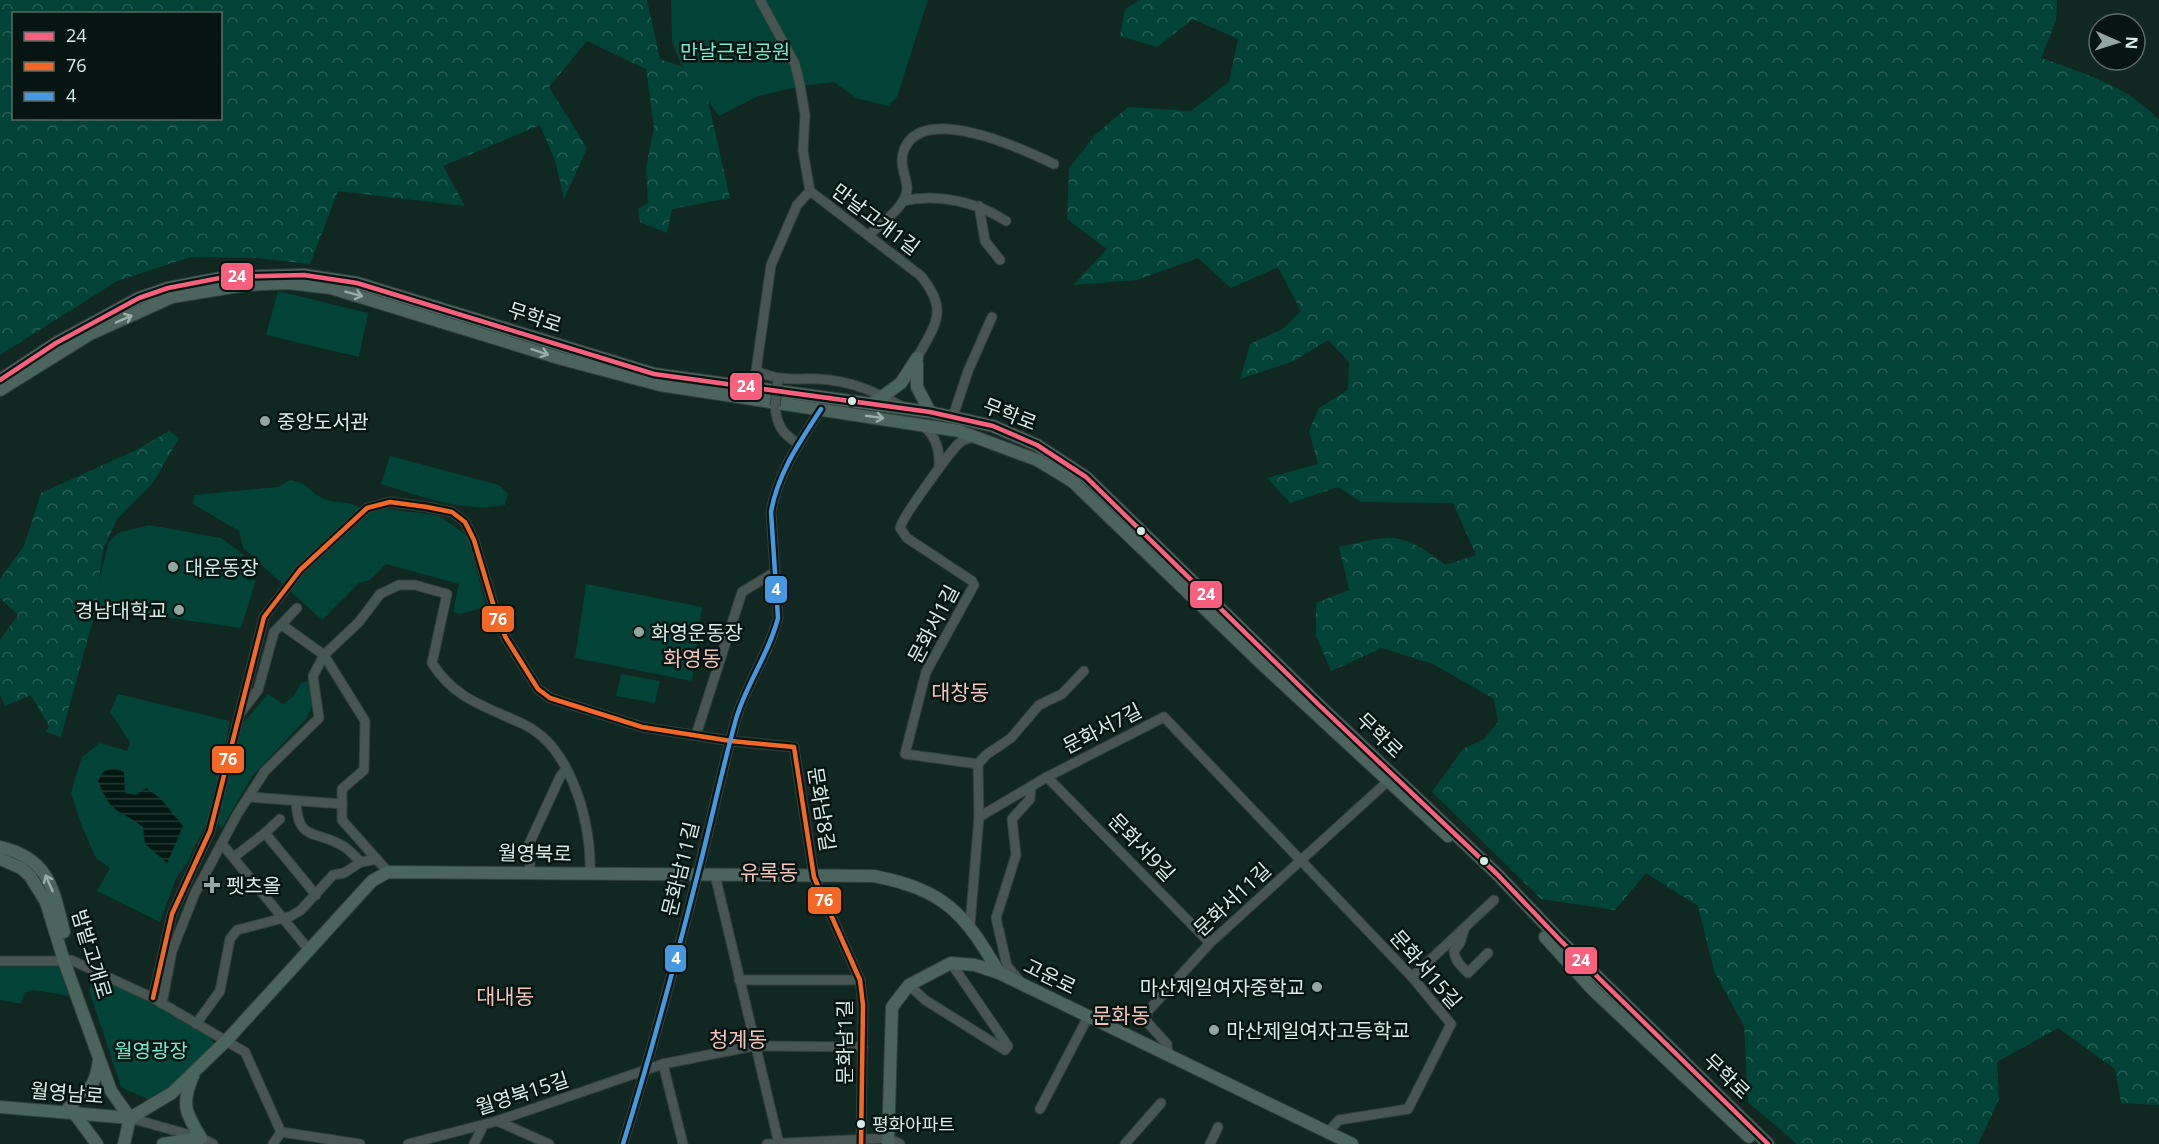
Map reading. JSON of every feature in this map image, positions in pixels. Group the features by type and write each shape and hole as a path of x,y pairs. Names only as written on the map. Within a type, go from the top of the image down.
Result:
{"main road":[{"name":"무학로","path":"0,380 56,343 139,298 196,281 279,273 326,277 357,283 654,374 903,407 953,416 993,426 1038,445 1086,477 1319,705 1497,873 1560,940 1768,1144"},
{"name":"무학로","path":"0,390 90,334 172,297 245,285 288,283 351,293 562,359 660,385 921,423 975,437 1037,460 1072,481 1387,782 1490,874 1593,990 1757,1144"},
{"path":"872,404 906,379 917,358"},
{"path":"917,358 917,387 930,412"},
{"name":"밤밭고개로","path":"0,847 25,855 39,865 46,874 55,896 68,960 99,1058 111,1091 130,1118"},
{"name":"밤밭고개로","path":"0,859 21,868 41,892 118,1086 118,1098"},
{"path":"124,1144 130,1118 172,1093 226,1041 372,881 388,872"},
{"name":"월영북로","path":"388,872 874,876 898,881 939,896 970,925 999,973"},
{"path":"888,1141 892,1007 909,985 951,963"},
{"name":"고운로","path":"951,963 975,965 999,973 1352,1144"},
{"path":"97,1144 70,1113 96,1080 99,1058"},
{"path":"163,1144 201,1138 189,1119 184,1102 196,1070"},
{"name":"월영남로","path":"0,1107 130,1118"}],"street":[{"name":"만날고개1길","path":"760,0 795,64 805,115 803,151 810,191 921,276 935,293 939,310 937,323 917,358"},
{"path":"869,235 903,201 907,190 902,165 904,149 913,135 927,129 943,128 995,140 1019,147 1054,164"},
{"path":"810,191 797,205 771,265 756,371 778,380 820,379 869,388 903,407"},
{"path":"903,201 927,197 979,206 1006,221"},
{"path":"979,206 985,241 1000,260"},
{"path":"953,416 968,371 992,316"},
{"path":"778,380 775,406 780,429 784,436 799,444"},
{"name":"문화남11길","path":"623,1144 646,1071 731,741 747,688 774,633 778,601 771,512 774,496 789,459 821,409"},
{"path":"921,423 934,437 939,466"},
{"name":"문화서1길","path":"975,437 964,440 939,466 931,481 904,517 900,530 931,555 972,581 974,585 926,672 905,754 978,764"},
{"path":"153,998 172,914 210,831 264,617 300,570 368,508 390,502 452,512 465,522 474,540 496,617 506,638 538,689 550,698 642,727 731,741"},
{"path":"696,735 742,592 775,572"},
{"path":"162,1004 172,951 195,893 265,771 319,718 313,676 324,655 359,622 380,594 399,585 416,585 447,594 432,663 443,681 486,710 527,726 549,745 574,780 591,848 590,873"},
{"path":"239,716 258,690 274,632 297,608"},
{"path":"282,625 324,655 365,721 364,770 342,789 342,820 388,872"},
{"path":"970,925 980,817 978,764 986,755 1011,738 1039,705 1062,694 1084,671"},
{"name":"문화서7길","path":"980,817 1047,777 1164,717 1300,860"},
{"name":"문화남8길","path":"731,741 794,747 814,877"},
{"path":"530,872 529,844 560,777 566,769"},
{"name":"문화서9길","path":"1047,777 1210,943"},
{"name":"문화서11길","path":"1168,1056 1167,1044 1146,1021 1148,1011 1210,943 1387,782"},
{"path":"1023,984 1007,966 996,918 1016,855 1012,819 1030,799 1031,788"},
{"path":"249,797 342,804"},
{"path":"296,801 297,820 303,827 310,833 345,847 361,862"},
{"path":"234,857 280,819"},
{"path":"265,833 316,896"},
{"path":"222,844 309,950"},
{"path":"196,1024 220,991 230,939 237,930 284,918 301,910 333,875 344,873 361,862 376,859"},
{"name":"문화서15길","path":"1300,860 1412,977 1451,1024 1408,1109 1340,1120 1329,1131"},
{"path":"715,875 753,1046 778,1143"},
{"name":"문화남1길","path":"814,877 860,980 863,1005 861,1142"},
{"path":"1412,977 1494,900"},
{"path":"1464,928 1460,943 1454,951 1457,962 1462,968 1468,973 1488,953"},
{"path":"68,960 153,998 245,1052 281,1132"},
{"name":"밤밭고개로","path":"0,961 68,960"},
{"path":"909,985 925,1000 1005,1050 1008,1046 951,963"},
{"path":"739,980 860,980"},
{"path":"1040,1109 1088,1017"},
{"name":"월영북15길","path":"408,1144 483,1126 663,1064 753,1046 863,1047"},
{"path":"663,1064 683,1144"},
{"path":"1125,1144 1161,1103"},
{"path":"130,1118 201,1138 213,1144"},
{"path":"497,1121 549,1144"},
{"path":"474,1144 483,1126"},
{"path":"1210,1144 1218,1127"},
{"path":"273,1144 281,1132"},
{"path":"281,1132 360,1144"},
{"path":"767,1144 888,1141 900,1144"}],"green space":[{"path":"0,0 647,0 660,59 702,74 730,198 672,209 667,233 640,222 638,209 648,203 646,167 654,128 646,69 587,41 549,87 587,148 564,199 555,161 540,125 443,166 465,206 338,191 310,264 256,258 191,257 117,281 0,355"},
{"name":"만날근린공원","path":"671,0 928,0 897,97 888,106 856,98 834,82 807,85 758,96 719,116 680,62 672,42"},
{"path":"1140,0 2057,0 2056,21 2041,58 2089,75 2119,89 2147,108 2159,120 2159,1105 2121,1103 2115,1069 2058,1028 1997,1062 1999,1099 1978,1144 1797,1144 1748,1102 1744,1026 1714,971 1698,906 1646,873 1615,910 1541,899 1432,792 1463,749 1484,739 1498,722 1494,699 1433,664 1382,648 1331,671 1316,636 1316,603 1349,590 1339,547 1396,538 1418,546 1446,565 1476,555 1453,503 1361,502 1338,487 1290,503 1267,478 1318,464 1309,431 1319,408 1348,390 1349,362 1328,340 1294,361 1240,379 1250,344 1284,328 1301,311 1278,267 1231,288 1198,258 1137,280 1073,285 1107,249 1067,219 1069,168 1095,135 1128,107 1191,111 1229,82 1238,39 1193,19 1157,47 1120,36 1125,9"},
{"path":"278,291 368,313 359,357 266,335"},
{"path":"169,431 179,438 152,484 117,519 103,549 95,612 61,737 46,732 49,726 31,695 5,706 0,695 0,640 18,615 0,598 0,579 24,546 41,493 136,450"},
{"path":"390,456 499,485 508,494 505,505 474,507 458,505 381,484"},
{"path":"290,480 305,485 322,498 355,505 366,514 377,508 438,515 468,536 486,607 460,614 453,612 459,584 386,564 370,580 359,583 322,620 243,548 239,531 193,504 194,495 278,487"},
{"name":"대운동장","path":"149,525 221,538 243,554 247,580 256,580 241,628 92,607 109,542 118,533"},
{"name":"화영운동장","path":"586,584 702,607 692,681 575,658"},
{"path":"621,674 660,681 655,703 616,696"},
{"path":"310,680 313,704 306,719 253,775 222,828 217,824 243,723 268,694 283,704 294,696 301,683"},
{"path":"118,694 230,721 211,815 186,865 176,878 160,922 97,891 110,868 96,858 71,793 82,757 100,743 127,751 130,742 110,712"},
{"path":"0,963 58,964 69,996 34,990 25,992 21,1004 0,1000"},
{"name":"월영광장","path":"97,973 210,1037 215,1045 177,1085 152,1101 121,1087 89,990"}],"water":[{"path":"113,768 124,772 125,793 136,795 146,788 160,798 183,826 167,863 145,844 143,827 116,810 103,792 98,781 104,771"}],"transit line":[{"name":"24","path":"0,380 56,343 139,298 168,288 225,277 304,275 357,283 654,374 930,412 993,426 1037,445 1086,477 1319,705 1497,874 1560,940 1768,1144"},
{"name":"4","path":"623,1144 672,975 736,719 778,618 771,512 774,497 784,471 821,409"},
{"name":"76","path":"153,998 172,914 210,831 264,617 300,570 367,508 390,502 452,512 465,522 474,540 497,617 506,638 538,689 550,698 642,727 731,741 794,747 814,877 860,980 863,1005 861,1144"}],"place":[{"name":"중앙도서관","path":"265,421"},
{"name":"대운동장","path":"173,567"},
{"name":"경남대학교","path":"179,610"},
{"name":"화영운동장","path":"639,632"},
{"name":"펫츠올","path":"212,885"},
{"name":"마산제일여자중학교","path":"1317,987"},
{"name":"마산제일여자고등학교","path":"1214,1030"},
{"name":"평화아파트","path":"861,1124"}],"district":[{"name":"화영동","path":"692,658"},
{"name":"대창동","path":"960,692"},
{"name":"유록동","path":"769,872"},
{"name":"대내동","path":"505,996"},
{"name":"문화동","path":"1121,1015"},
{"name":"청계동","path":"738,1039"}]}
